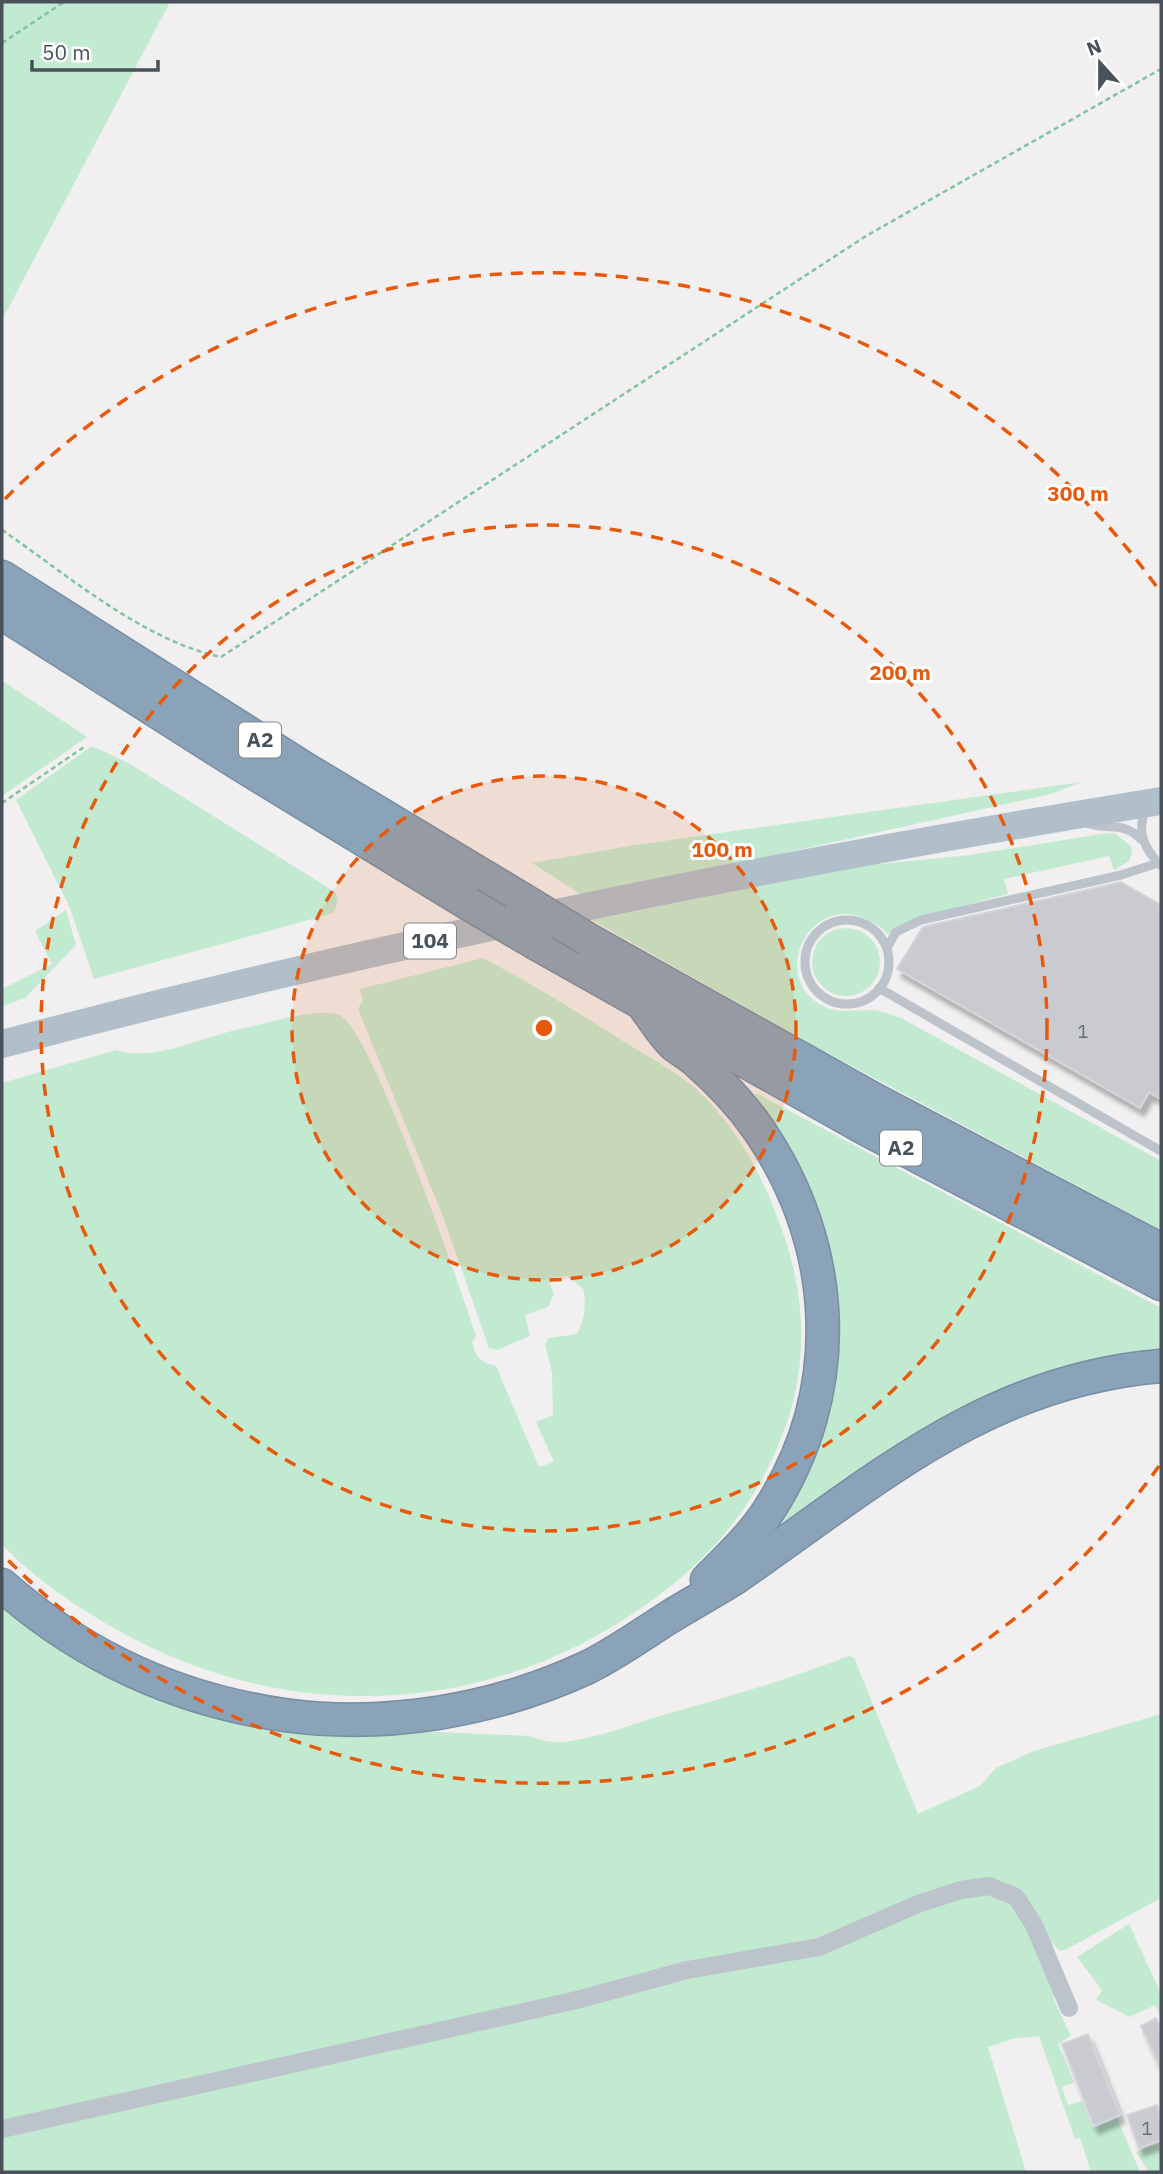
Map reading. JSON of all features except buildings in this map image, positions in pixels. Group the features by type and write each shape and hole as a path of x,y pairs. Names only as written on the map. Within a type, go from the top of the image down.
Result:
{"highway":[{"name":"A2","path":"2,577 307,770 587,939 876,1100 1161,1250"},
{"name":"A2","path":"2,613 229,758 469,904 644,1006 866,1129 1161,1284"},
{"path":"644,1006 673,1044 723,1086 758,1129 783,1170 800,1209 817,1265 825,1323 821,1373 813,1412 787,1480 757,1525 724,1563 665,1619"},
{"path":"1128,1233 1161,1237"},
{"path":"2,1585 29,1609 117,1665 178,1691 241,1709 309,1718 359,1720 456,1710 505,1698 588,1667 733,1579 893,1466 998,1407 1057,1384 1121,1369 1161,1366"}],"main road":[{"name":"104","path":"2,1044 441,939 861,852 1155,801"}],"street":[{"path":"2,2129 577,2000 687,1970 818,1947 918,1904 961,1890 989,1886 1016,1897 1022,1906 1034,1925 1069,2008"}],"lane":[{"path":"1142,840 1142,822 1155,801"},
{"path":"887,948 869,926 842,920 817,932 805,956 810,982 830,1000 857,1002 879,988 886,976 887,948 896,932 921,920 1121,875 1160,861 1132,829 1119,825 1097,828 1070,815"},
{"path":"879,988 1161,1151"}],"path":[{"path":"2,43 64,2"},
{"path":"2,530 111,605 166,638 191,651 221,657 866,236 1161,69"},
{"path":"2,803 84,747"}],"green space":[{"path":"2,2 170,2 2,320"},
{"path":"2,683 87,737 2,796"},
{"path":"92,746 130,764 335,892 338,901 334,913 94,979 70,908 16,800"},
{"path":"1082,782 1051,794 585,897 532,863 635,845"},
{"path":"1108,833 1116,834 1131,846 1129,861 1114,870 1109,856 1004,879 1008,894 916,918 888,934 863,918 841,914 822,921 807,934 799,953 798,972 805,991 823,1006 840,1011 878,1011 901,1018 1161,1161 1161,1230 812,1045 592,920 861,866 970,855"},
{"path":"66,910 76,945 25,998 2,1006 2,989 52,964 35,931"},
{"path":"846,928 859,931 870,938 877,949 880,962 877,975 870,986 859,993 846,996 833,993 822,986 815,975 812,962 815,949 822,938 833,931"},
{"path":"483,958 572,1009 688,1082 726,1122 751,1160 771,1200 786,1242 800,1308 799,1373 782,1435 769,1466 729,1528 690,1570 644,1606 582,1643 518,1671 451,1688 382,1696 314,1693 245,1681 178,1660 84,1610 27,1568 2,1544 2,1083 116,1050 131,1053 164,1051 230,1031 293,1017 318,1013 339,1015 353,1030 372,1063 414,1163 476,1336 472,1342 475,1352 482,1361 496,1366 539,1467 554,1462 536,1422 553,1415 552,1373 545,1344 549,1338 577,1334 584,1312 583,1289 568,1276 553,1277 550,1284 554,1294 548,1307 525,1315 530,1336 497,1350 489,1348 444,1219 358,1009 363,1000 360,989"},
{"path":"756,1093 1161,1308 1161,1360 1078,1372 762,1548 835,1356 750,1106"},
{"path":"2,1601 41,1633 106,1676 199,1714 255,1724 530,1736 549,1742 561,1742 611,1732 779,1681 849,1656 854,1658 918,1814 980,1786 996,1768 1034,1751 1161,1714 1161,1898 1067,1949 1060,1951 1048,1939 1054,2000 1071,2036 1058,2044 1074,2082 1062,2087 1068,2105 1082,2101 1093,2128 1117,2118 1140,2172 1091,2172 1080,2138 1075,2139 1039,2036 1012,2039 988,2047 1026,2172 2,2172"},
{"path":"1129,1924 1161,1994 1161,2017 1155,2005 1130,2017 1096,2000 1102,1990 1077,1957"},
{"path":"1161,2143 1161,2172 1149,2172 1136,2152"}]}
